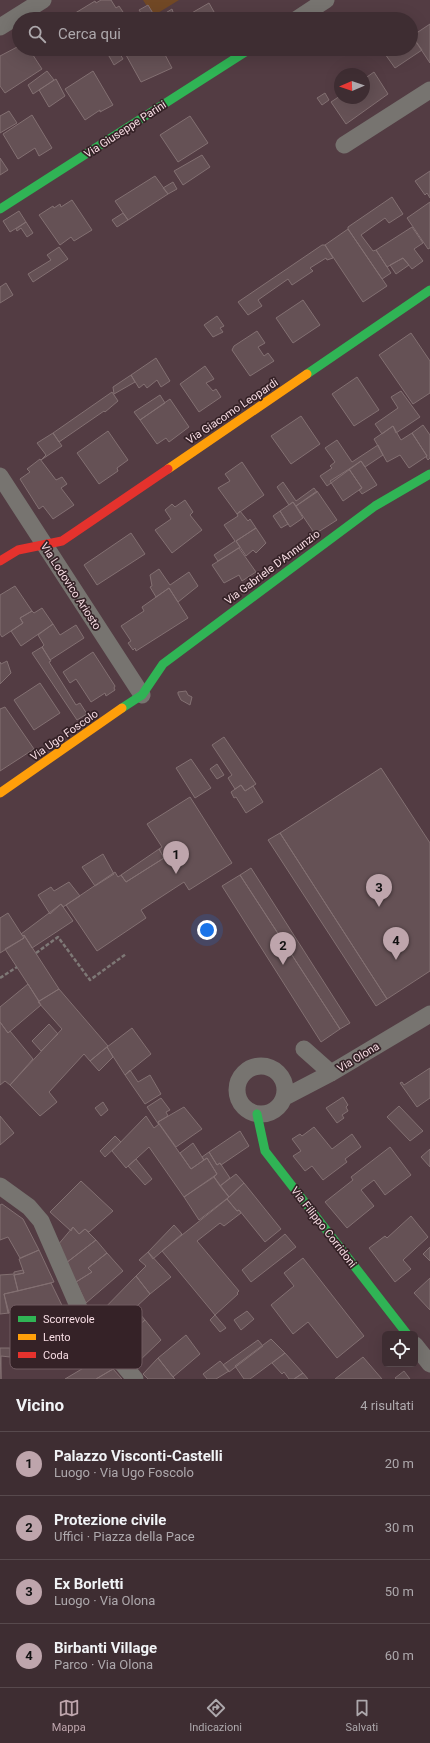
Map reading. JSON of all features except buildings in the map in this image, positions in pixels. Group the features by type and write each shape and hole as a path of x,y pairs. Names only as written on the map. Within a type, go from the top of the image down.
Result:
{"street":[{"path":"25,12 43,0"},
{"path":"308,12 326,0"},
{"path":"0,28 12,20"},
{"name":"Via Giuseppe Parini","path":"0,209 239,56"},
{"path":"344,145 430,90"},
{"name":"Via Giacomo Leopardi","path":"0,561 18,550 62,541 430,290"},
{"name":"Via Gabriele D'Annunzio","path":"142,695 163,664 375,506 430,474"},
{"name":"Via Lodovico Ariosto","path":"0,476 142,695"},
{"name":"Via Ugo Foscolo","path":"0,794 142,695"},
{"name":"Via Olona","path":"285,1097 331,1074 430,1014"},
{"path":"304,1049 331,1074"},
{"path":"260,1066 275,1070 281,1075 284,1082 285,1097 282,1104 271,1113 257,1114 250,1112 244,1107 238,1096 238,1085 246,1071 260,1066"},
{"name":"Via Filippo Corridoni","path":"257,1114 265,1151 405,1331"},
{"path":"0,1186 29,1207 41,1221 78,1305"},
{"path":"418,1349 430,1364"},
{"path":"127,1369 135,1379"}],"path":[{"path":"36,953 58,937 90,980 126,954"},
{"path":"0,978 17,967"}],"shaded area":[{"path":"143,0 179,0 160,12 150,12"}],"traffic: fast":[{"path":"0,209 239,56"},
{"path":"307,374 430,290"},
{"path":"122,708 142,695 163,664 375,506 430,474"},
{"path":"257,1114 265,1151 405,1331"}],"traffic: slow":[{"path":"168,469 307,374"},
{"path":"0,793 122,708"}],"traffic: jam":[{"path":"0,561 18,550 62,541 168,469"}],"place":[{"name":"Palazzo Visconti-Castelli","path":"176,874"},
{"name":"Ex Borletti","path":"379,907"},
{"name":"Birbanti Village","path":"396,960"},
{"name":"Protezione civile","path":"283,965"}]}
